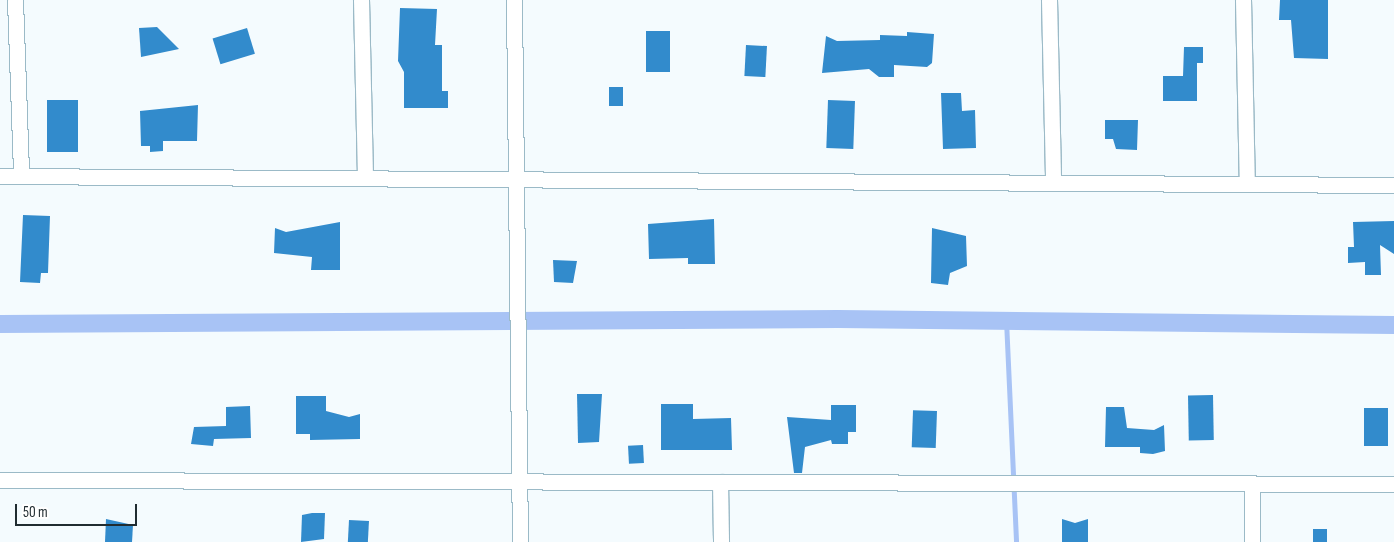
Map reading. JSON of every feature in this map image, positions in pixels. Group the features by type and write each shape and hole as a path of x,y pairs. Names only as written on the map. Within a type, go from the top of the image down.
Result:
{"street":[{"path":"15,0 21,176"},
{"path":"361,0 365,178"},
{"path":"514,0 520,542"},
{"path":"1049,0 1052,183"},
{"path":"1242,0 1247,184"},
{"path":"0,176 1394,185"},
{"path":"0,480 1394,484"},
{"path":"720,482 721,542"},
{"path":"1252,484 1252,542"}],"building":[{"path":"1280,0 1328,0 1328,59 1294,58 1291,20 1279,20"},
{"path":"400,8 437,9 435,45 442,45 442,91 448,91 448,108 404,108 404,72 398,61"},
{"path":"157,27 179,49 141,57 139,28"},
{"path":"247,28 255,54 220,64 213,39"},
{"path":"646,31 670,31 670,72 646,72"},
{"path":"907,32 934,34 932,63 927,67 894,65 894,77 879,77 869,69 822,73 826,36 837,41 880,40 880,35 907,36"},
{"path":"746,45 767,46 765,77 744,76"},
{"path":"1184,47 1203,47 1203,63 1197,63 1197,101 1163,101 1163,76 1183,76"},
{"path":"609,87 623,87 623,106 609,106"},
{"path":"941,93 961,93 962,111 975,110 976,148 943,149"},
{"path":"47,100 78,100 78,152 47,152"},
{"path":"828,100 855,101 853,149 826,148"},
{"path":"198,105 197,141 163,141 163,151 150,152 150,146 141,146 140,111"},
{"path":"1105,120 1138,120 1137,150 1116,149 1113,139 1105,139"},
{"path":"23,215 50,216 48,273 41,273 40,283 20,282"},
{"path":"714,219 715,264 688,264 688,258 649,259 648,224"},
{"path":"1394,221 1394,254 1380,245 1381,275 1365,275 1365,262 1348,263 1348,247 1354,247 1353,222"},
{"path":"340,222 340,270 311,270 312,257 274,253 275,228 286,232"},
{"path":"932,228 966,236 967,266 950,273 948,285 931,283"},
{"path":"553,260 577,261 573,283 554,282"},
{"path":"577,394 602,394 599,442 578,443"},
{"path":"1188,395 1213,395 1214,440 1189,440"},
{"path":"296,396 326,396 326,411 349,417 360,414 360,439 310,440 310,434 296,434"},
{"path":"661,404 693,404 693,419 731,418 732,450 661,450"},
{"path":"831,405 856,405 856,432 848,432 848,444 832,444 831,440 805,447 802,473 794,473 787,417 831,420"},
{"path":"250,406 251,438 214,439 213,446 191,444 194,427 226,426 226,407"},
{"path":"1106,407 1124,407 1127,428 1154,430 1164,425 1165,451 1153,454 1140,453 1140,447 1105,447"},
{"path":"1364,408 1388,408 1388,446 1364,446"},
{"path":"913,410 937,411 936,448 912,447"},
{"path":"643,445 644,463 629,464 628,446"},
{"path":"325,513 324,539 301,542 302,515"},
{"path":"106,519 133,525 132,542 105,542"},
{"path":"1062,519 1075,523 1088,519 1088,542 1062,542"},
{"path":"349,520 369,521 368,542 348,542"},
{"path":"1313,529 1327,529 1327,542 1313,542"}],"waterway":[{"path":"0,324 838,319 1394,325"},
{"path":"1006,320 1016,542"}]}
